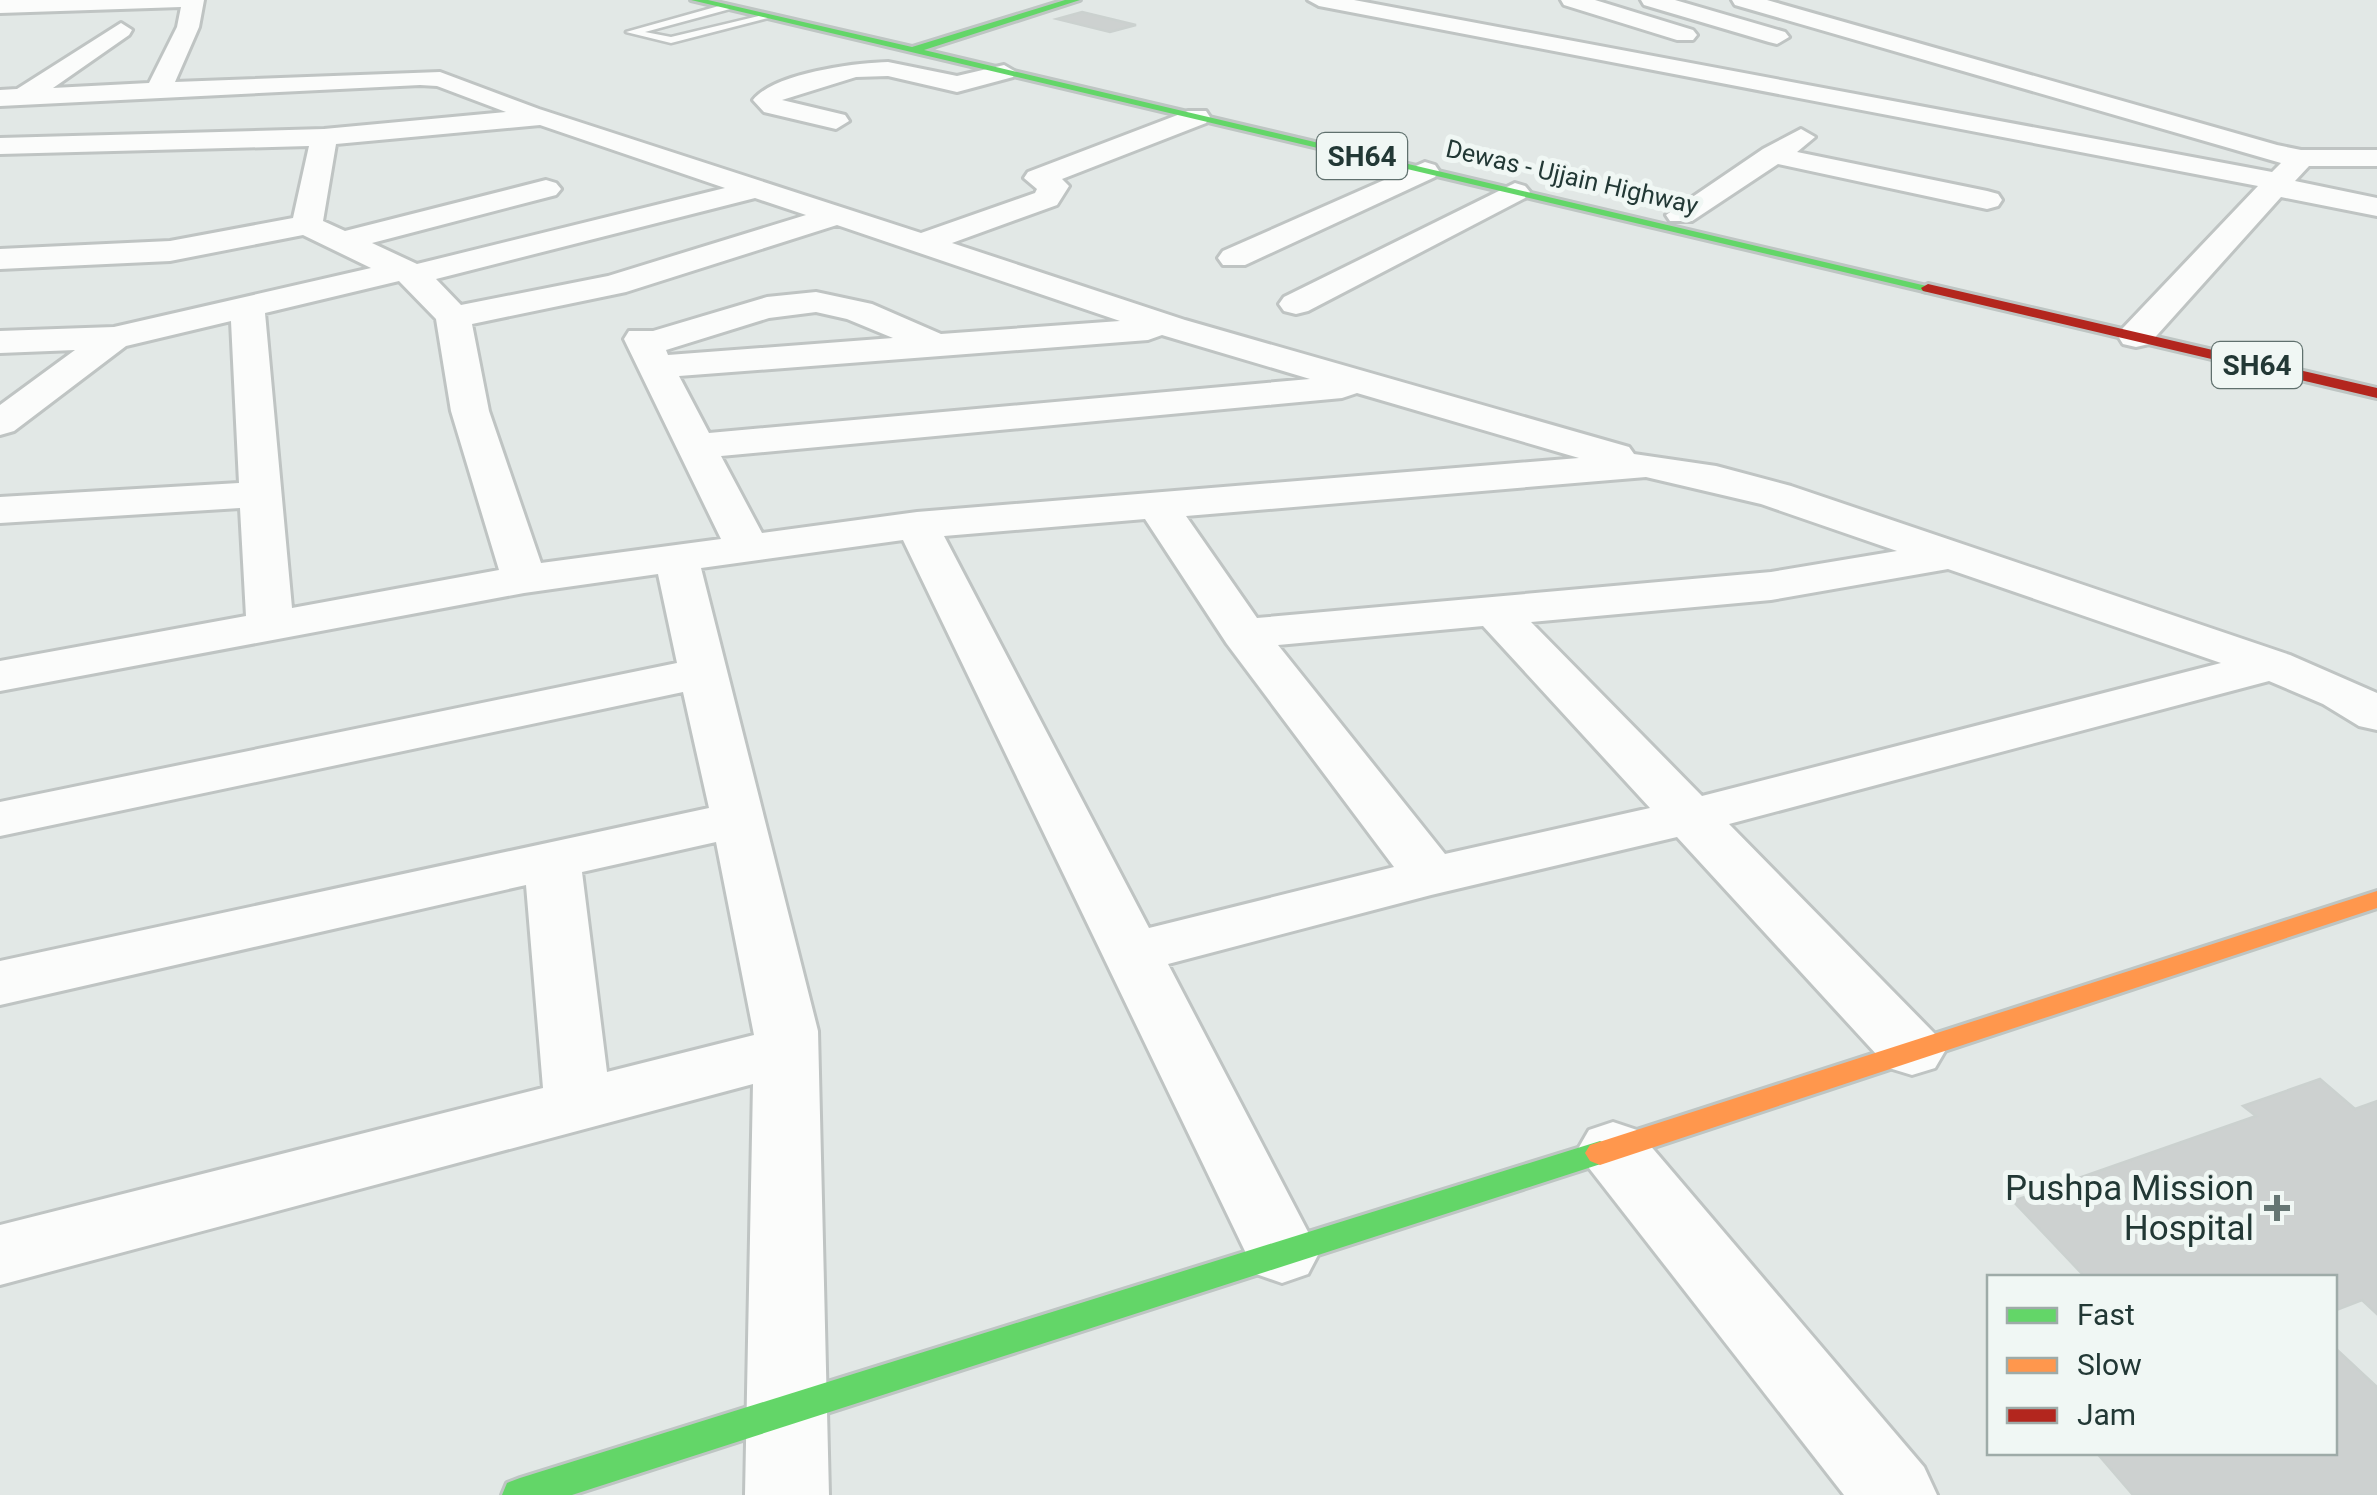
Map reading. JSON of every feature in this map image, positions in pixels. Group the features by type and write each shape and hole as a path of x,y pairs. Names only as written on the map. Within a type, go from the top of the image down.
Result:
{"main road":[{"name":"Dewas - Ujjain Highway","path":"696,0 732,4 1681,216 2142,329 2377,393"},
{"path":"921,47 1075,0"},
{"name":"Dewas - Ujjain Highway","path":"732,4 767,17 921,47 1004,72 1516,192 2142,329 2377,376"},
{"path":"520,1495 1613,1149 2377,898"}],"street":[{"path":"0,6 193,0 188,27 157,92"},
{"path":"1320,0 1846,108 2155,157 2377,207"},
{"path":"1572,0 1705,41"},
{"path":"1652,0 1795,43"},
{"path":"1743,0 2280,183"},
{"path":"69,32 188,27"},
{"path":"11,97 137,29"},
{"path":"1762,59 1846,108"},
{"path":"836,121 774,106 766,100 778,92 855,70 888,69 957,84 1004,72"},
{"path":"11,97 440,79 542,117 1173,327 1646,465 1716,478 1776,495 2272,665 2342,693 2377,715"},
{"path":"307,225 342,135 373,81"},
{"path":"225,140 246,89"},
{"path":"1978,99 2155,157"},
{"path":"1681,216 1846,108"},
{"path":"0,146 342,135 542,117"},
{"path":"920,244 1046,199 1054,186 1038,178 1197,117"},
{"path":"448,126 473,151"},
{"path":"1959,149 2280,183 2377,158"},
{"path":"1773,155 1987,200"},
{"path":"501,170 624,221"},
{"path":"1234,258 1425,171"},
{"path":"2142,329 2280,183"},
{"path":"340,242 546,189"},
{"path":"0,342 114,338 755,189"},
{"path":"1296,304 1516,192"},
{"path":"453,317 614,284 835,216"},
{"path":"5,262 170,251 307,225 409,272 453,317 470,412 524,579"},
{"path":"614,284 748,546"},
{"path":"650,356 785,304 813,301 838,305 940,345"},
{"path":"247,307 270,626"},
{"path":"650,356 940,345 1173,327"},
{"path":"0,423 114,338"},
{"path":"696,446 1368,384"},
{"path":"0,676 524,579 917,524 1646,465"},
{"path":"0,510 260,494"},
{"path":"1157,505 1244,634 1430,876"},
{"path":"917,524 1282,1254"},
{"path":"1244,634 1771,586 1951,555"},
{"path":"676,556 786,1031 787,1495"},
{"path":"1496,614 1912,1051"},
{"path":"1131,953 1430,876 1689,817 2272,665"},
{"path":"0,819 703,673"},
{"path":"0,983 739,818"},
{"path":"552,860 578,1105"},
{"path":"0,1255 786,1051"},
{"path":"1613,1149 1896,1495"}],"lane":[{"path":"732,4 631,32 671,40 767,17"}],"building":[{"path":"1082,12 1136,25 1110,32 1057,19"},
{"path":"2320,1079 2355,1109 2377,1101 2377,1314 2362,1300 2337,1310 2337,1275 2083,1275 2013,1201 2256,1116 2243,1106"},
{"path":"2337,1350 2377,1387 2377,1495 2133,1495 2099,1455 2337,1455"}],"traffic: fast":[{"path":"696,0 1928,288"},
{"path":"911,51 1075,0"},
{"path":"520,1495 1600,1153"}],"traffic: slow":[{"path":"1600,1153 2377,899"}],"traffic: jam":[{"path":"1928,288 2377,393"}],"place":[{"name":"Pushpa Mission Hospital","path":"2277,1208"}]}
